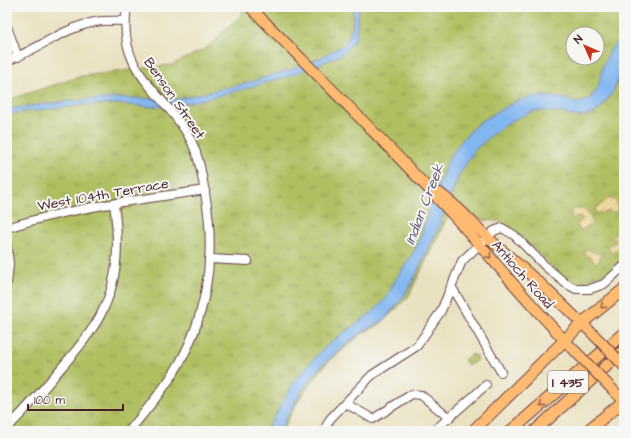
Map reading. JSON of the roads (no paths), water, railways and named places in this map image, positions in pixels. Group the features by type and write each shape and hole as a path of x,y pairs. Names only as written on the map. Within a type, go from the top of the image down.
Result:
{"highway":[{"path":"473,431 582,323 624,289"},
{"name":"I 435","path":"511,431 624,333"},
{"name":"I 435","path":"535,431 624,350"},
{"path":"587,431 624,401"}],"main road":[{"name":"Antioch Road","path":"250,7 404,162 456,212 543,286 624,366"},
{"name":"Antioch Road","path":"456,212 479,245 547,323 624,401"}],"street":[{"name":"Benson Street","path":"127,7 126,22 128,47 133,61 141,76 182,126 194,147 198,158 209,215 209,259 203,303 193,333 186,350 164,387 129,431"},
{"path":"7,61 85,24 106,21 126,22"},
{"path":"7,27 18,57"},
{"name":"West 104th Terrace","path":"7,228 50,216 114,204 205,190"},
{"path":"7,428 37,396 80,345 93,328 101,314 108,299 117,264 117,229 114,204"},
{"path":"324,431 330,419 372,376 417,346 441,311 462,261 494,231 502,228 514,235 545,266 565,283 576,289 590,289 604,284 624,266"},
{"path":"7,246 9,264 7,283"},
{"path":"209,259 248,261"},
{"path":"451,286 501,372"},
{"path":"434,431 486,385"},
{"path":"345,403 373,419 412,394 421,395 449,418"}],"water":[{"path":"354,7 359,7 356,37 351,45 339,56 292,75 223,95 177,105 150,107 121,104 84,105 7,114 7,109 70,101 119,98 178,99 243,84 292,69 322,57 345,44 353,23"},
{"path":"624,35 624,67 613,92 599,110 593,114 579,117 547,111 534,111 513,120 494,133 475,150 459,175 437,231 411,285 401,300 384,320 359,334 321,366 300,394 279,431 266,431 296,379 309,364 322,350 376,309 388,296 394,282 413,253 421,236 428,211 449,158 462,140 481,121 517,101 540,96 565,99 577,103 589,100 598,88 603,66 605,66 605,61 611,49"}],"water label":[{"name":"Indian Creek","path":"424,204"}]}
